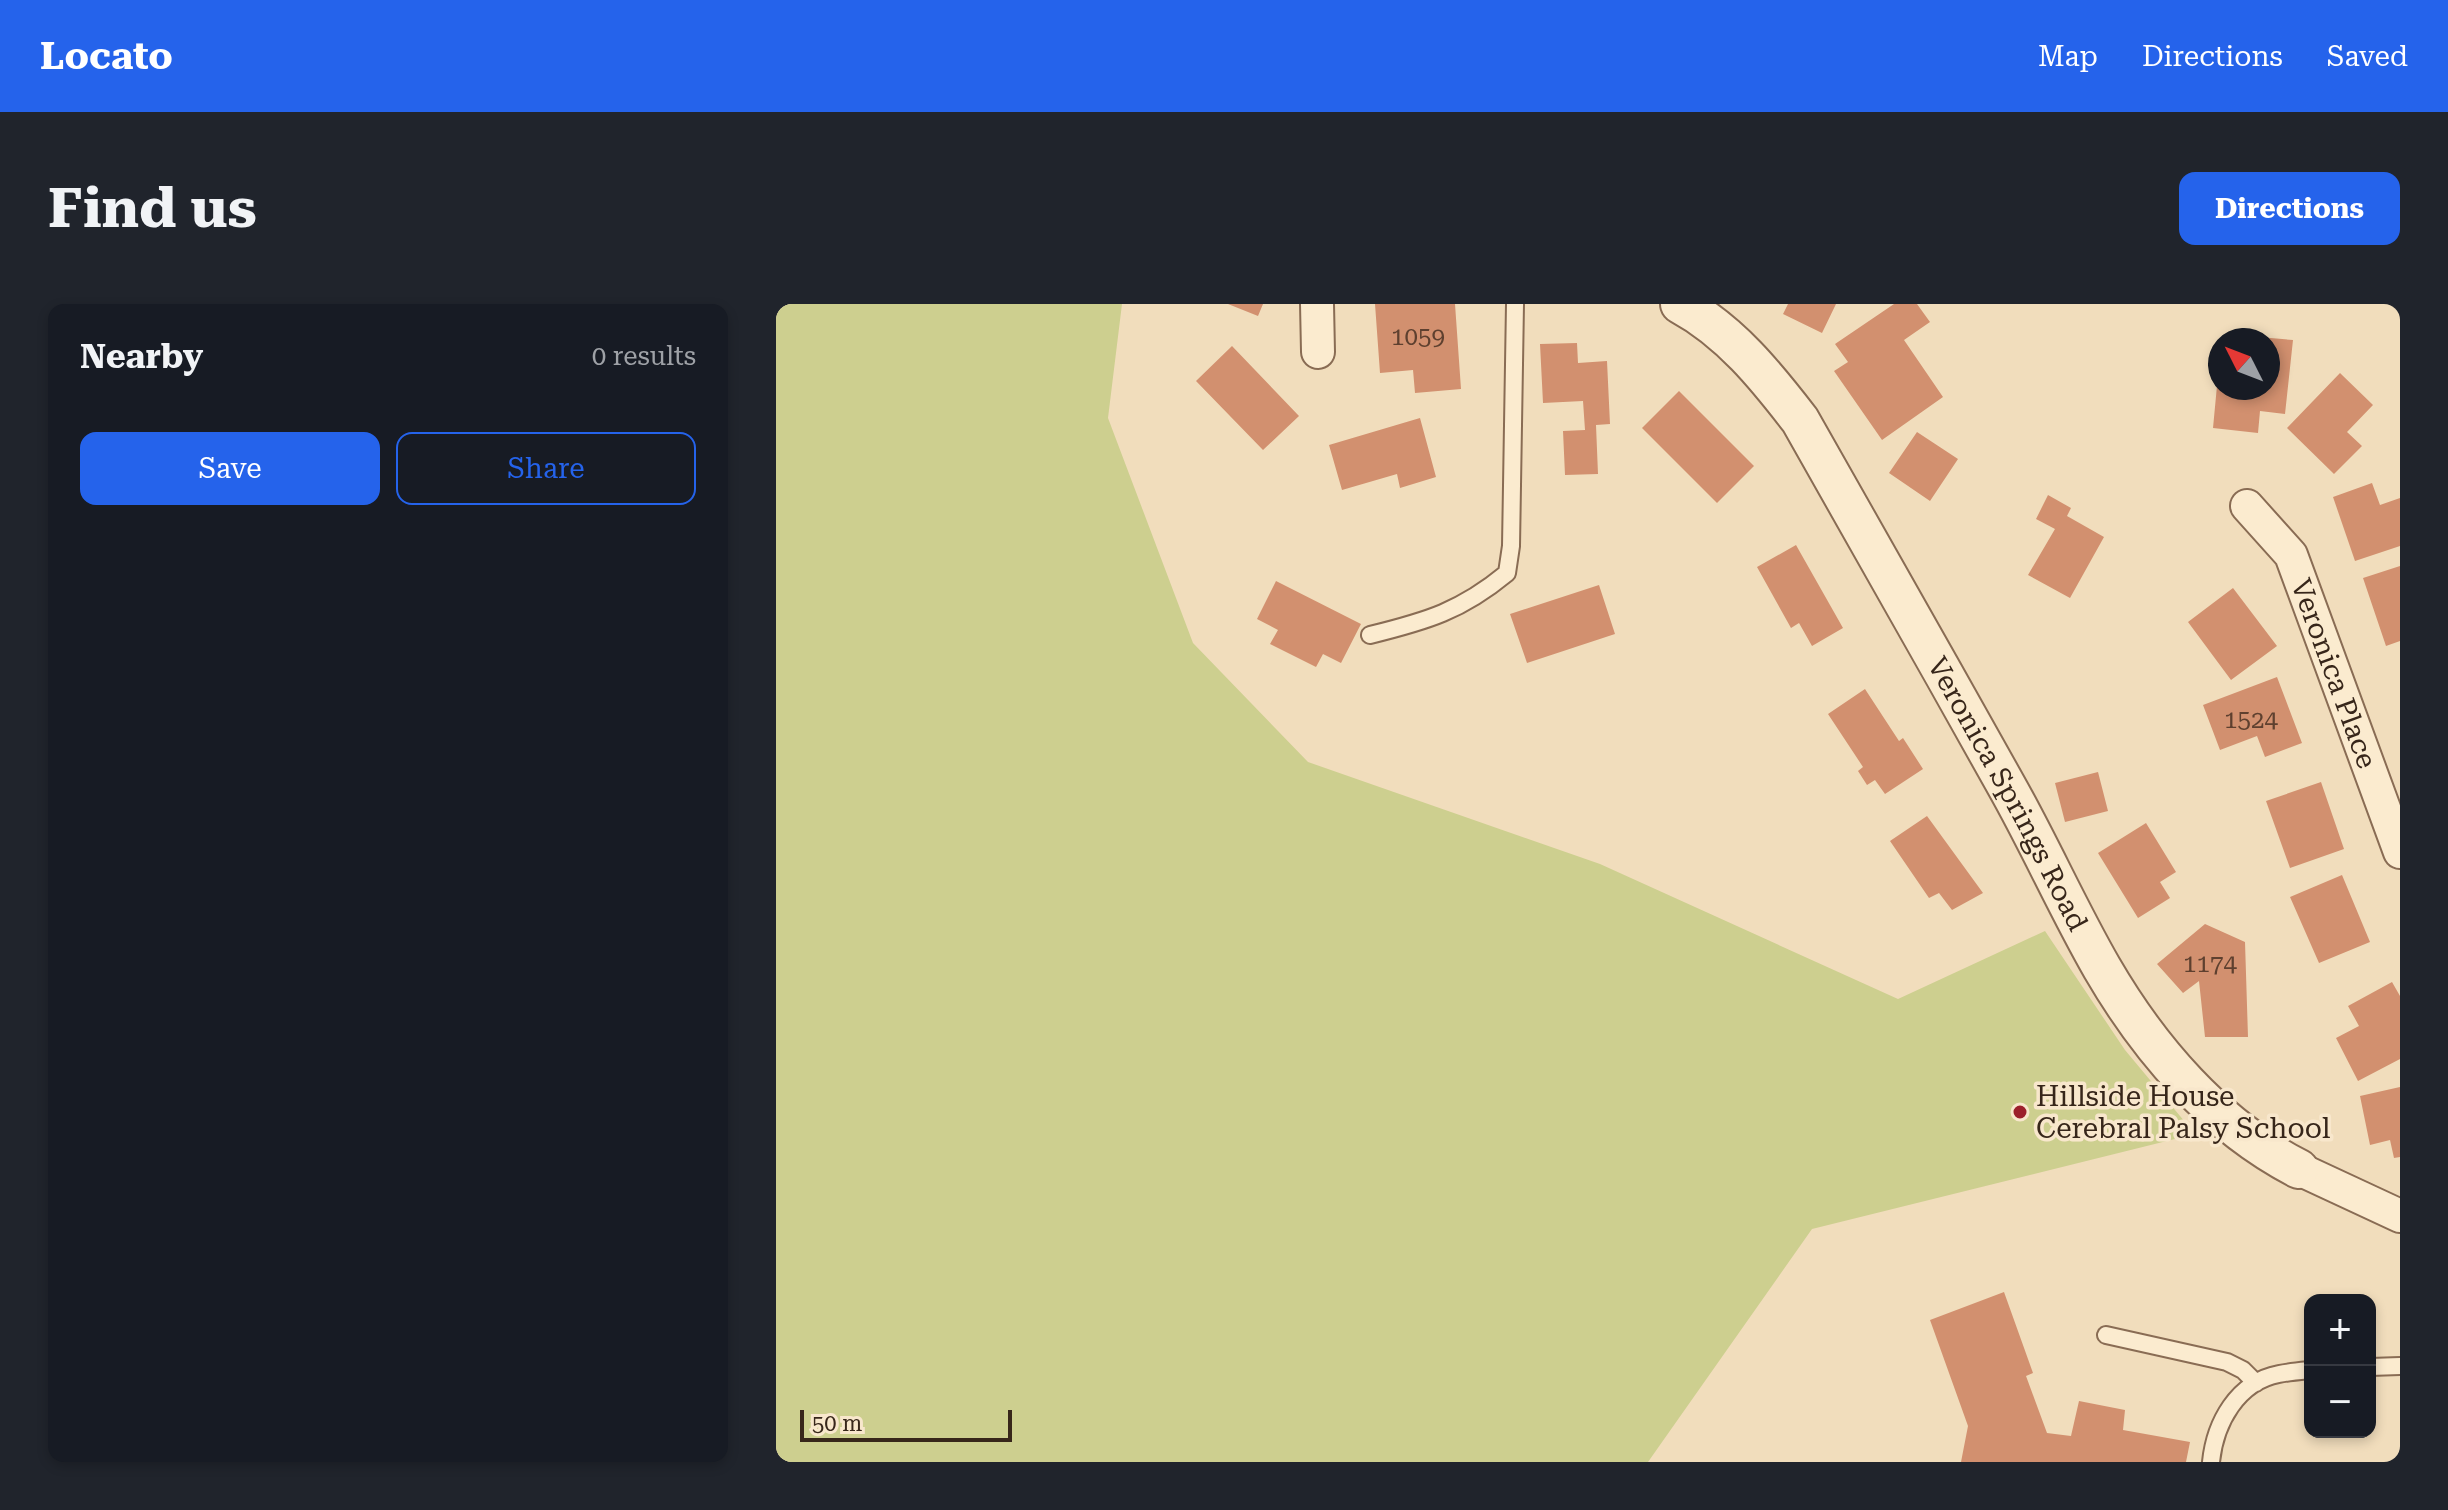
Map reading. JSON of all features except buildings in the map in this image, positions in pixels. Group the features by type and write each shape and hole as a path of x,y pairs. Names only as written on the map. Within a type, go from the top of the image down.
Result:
{"street":[{"path":"1317,304 1318,352"},
{"name":"Veronica Springs Road","path":"1680,304 1718,330 1758,367 1800,420 2033,833 2102,968 2154,1045 2217,1112 2268,1153 2400,1216"},
{"name":"Veronica Place","path":"2247,506 2291,555 2400,852"}],"lane":[{"path":"1370,635 1426,621 1479,596 1507,573 1511,546 1515,304"},
{"path":"2106,1335 2227,1362 2243,1370 2256,1383"},
{"path":"2376,1367 2400,1366"},
{"path":"2211,1462 2221,1421 2236,1399 2256,1383 2276,1374 2304,1371"}],"green space":[{"path":"776,304 1122,304 1108,418 1193,643 1308,762 1600,864 1898,999 2045,931 2125,1050 2195,1134 1812,1229 1648,1462 776,1462"}],"place":[{"name":"Hillside House Cerebral Palsy School","path":"2020,1112"}]}
